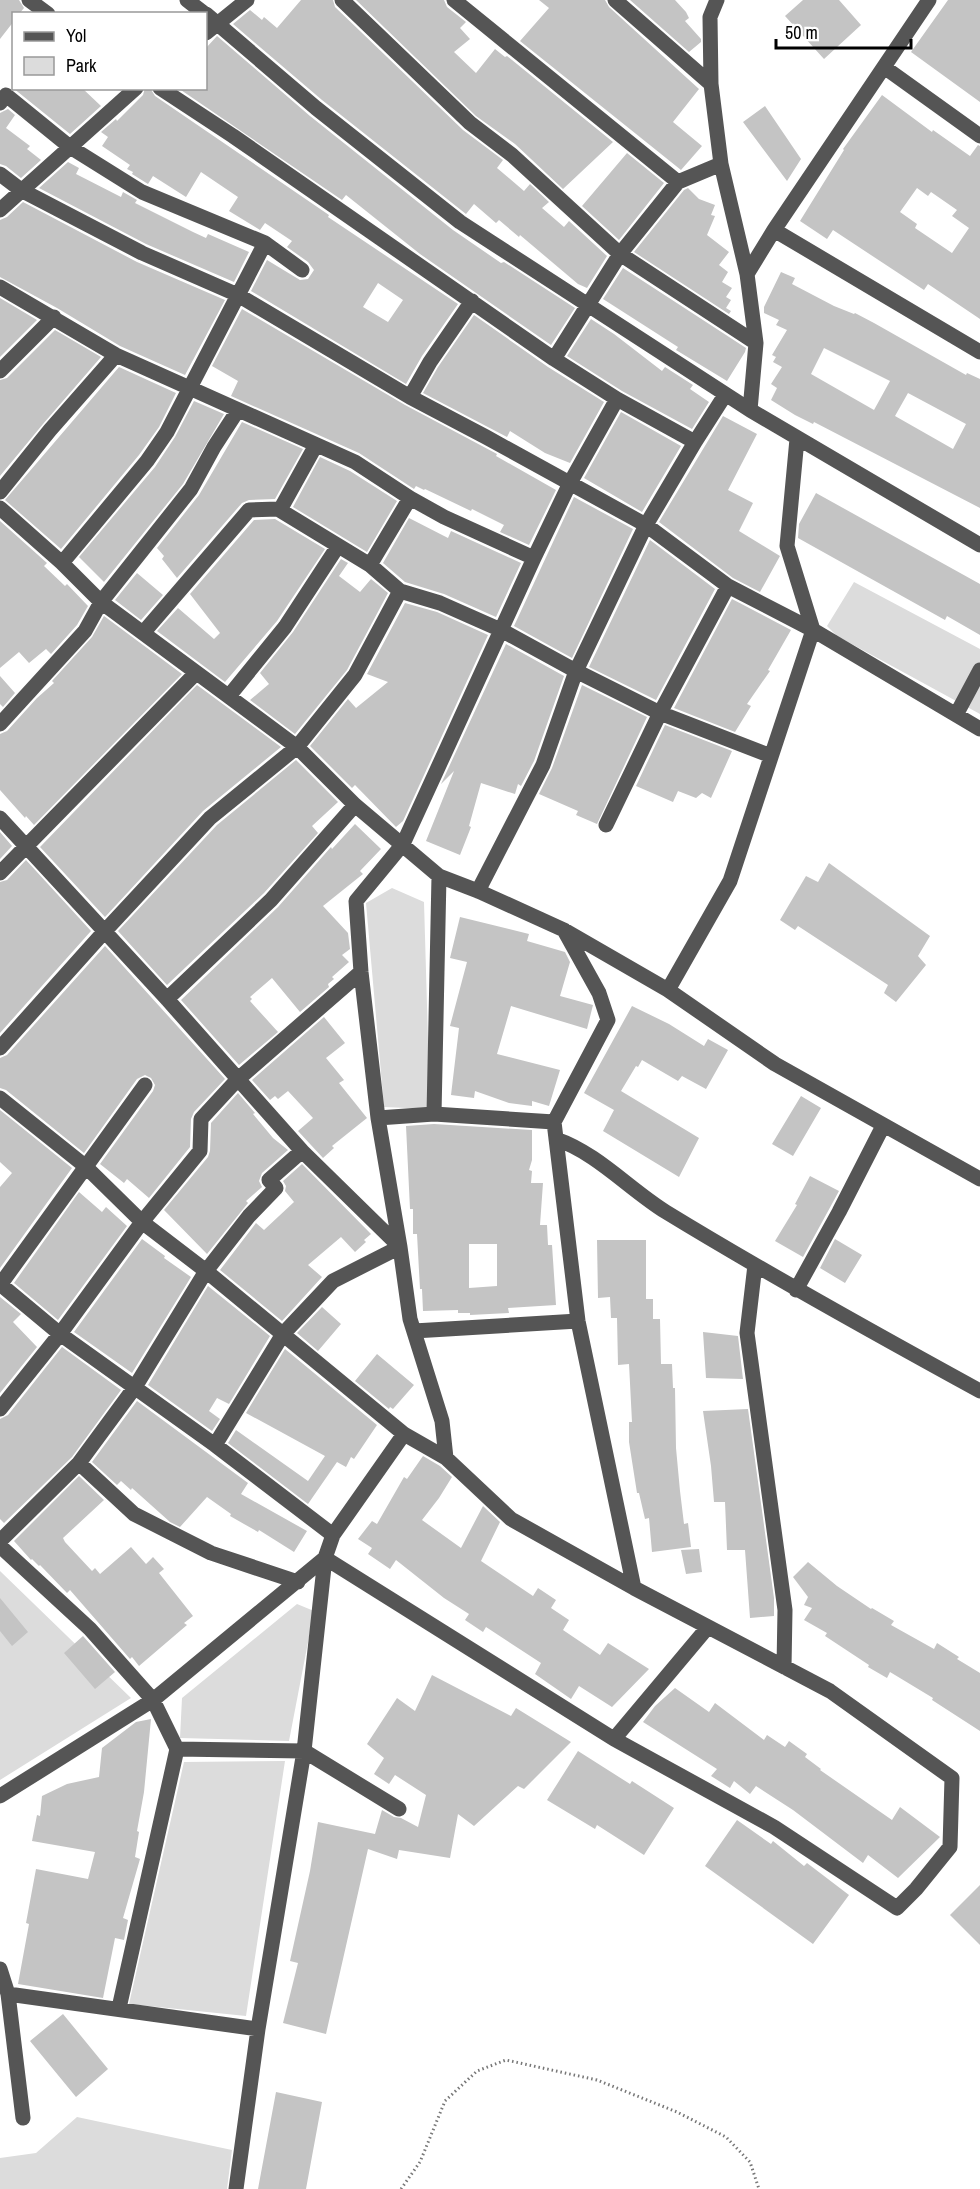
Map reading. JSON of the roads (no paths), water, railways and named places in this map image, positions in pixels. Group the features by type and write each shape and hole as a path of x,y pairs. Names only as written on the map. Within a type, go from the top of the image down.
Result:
{"street":[{"path":"187,0 202,12"},
{"path":"207,32 247,0"},
{"path":"342,0 470,123 512,155 620,254 756,343"},
{"path":"454,0 678,182"},
{"path":"615,0 711,84"},
{"path":"717,0 710,17 711,84 721,164 747,274 756,343 750,410"},
{"path":"747,274 774,230 929,0"},
{"path":"33,1 46,12"},
{"path":"207,15 316,108 460,222 725,395 980,545"},
{"path":"884,67 980,136"},
{"path":"0,210 133,90"},
{"path":"163,90 554,359 617,399 695,442"},
{"path":"0,103 6,95 70,147 142,192 265,243 302,270"},
{"path":"554,359 620,254 678,182 721,164"},
{"path":"0,174 21,190 142,253 238,295 410,397 646,525 728,586 813,630 980,729"},
{"path":"774,230 980,352"},
{"path":"62,563 147,460 167,432 265,243"},
{"path":"0,287 116,355 356,462 410,498 444,517 534,558"},
{"path":"410,397 430,362 472,301"},
{"path":"0,370 54,317"},
{"path":"0,492 50,430 116,355"},
{"path":"478,891 543,765 576,671 646,525 725,395"},
{"path":"446,1458 442,1420 414,1331 378,1118 361,972 356,901 403,844 570,483 617,399"},
{"path":"0,724 86,631 101,602 191,489 238,410"},
{"path":"668,990 730,881 813,630 787,546 797,439"},
{"path":"280,510 316,445"},
{"path":"370,565 410,498"},
{"path":"0,508 62,563 101,602 297,747 355,805 439,876 564,930 668,990 775,1064 980,1179"},
{"path":"143,633 249,510 280,510 370,565 400,591 440,603 501,630 660,713 771,756"},
{"path":"229,696 285,627 338,546"},
{"path":"606,825 660,713 728,586"},
{"path":"0,1048 210,818 297,747 355,675 400,591"},
{"path":"956,714 980,670"},
{"path":"0,873 196,673"},
{"path":"167,999 271,900 355,805"},
{"path":"0,818 167,999 302,1151 400,1247"},
{"path":"434,1114 439,876"},
{"path":"564,930 599,993 608,1020 554,1122 578,1321 634,1588"},
{"path":"0,1409 60,1334 142,1222 200,1151 201,1119 237,1080 361,972"},
{"path":"145,1085 0,1285 60,1334 215,1445 333,1535"},
{"path":"0,1098 85,1167 142,1222 206,1271 404,1434 446,1458 512,1519 634,1588 830,1691 952,1778 950,1847 916,1889 897,1908 774,1827 614,1739 325,1558"},
{"path":"378,1118 434,1114 554,1122"},
{"path":"796,1290 884,1126"},
{"path":"556,1139 574,1145 663,1210 796,1290 980,1391"},
{"path":"0,1541 79,1463 135,1387 206,1271 249,1216 276,1188 269,1180 302,1151"},
{"path":"215,1445 283,1334 333,1281 400,1247"},
{"path":"755,1265 747,1333 784,1610 784,1667"},
{"path":"414,1331 578,1321"},
{"path":"236,2189 258,2030 304,1751 325,1558 333,1535 404,1434"},
{"path":"79,1463 134,1514 211,1553 298,1582"},
{"path":"0,1546 90,1629 153,1700 177,1749 119,2008"},
{"path":"0,1796 153,1700 325,1558"},
{"path":"614,1739 708,1627"},
{"path":"177,1749 304,1751 399,1809"},
{"path":"0,1969 8,1994 23,2118"},
{"path":"8,1994 119,2008 258,2030"}]}
